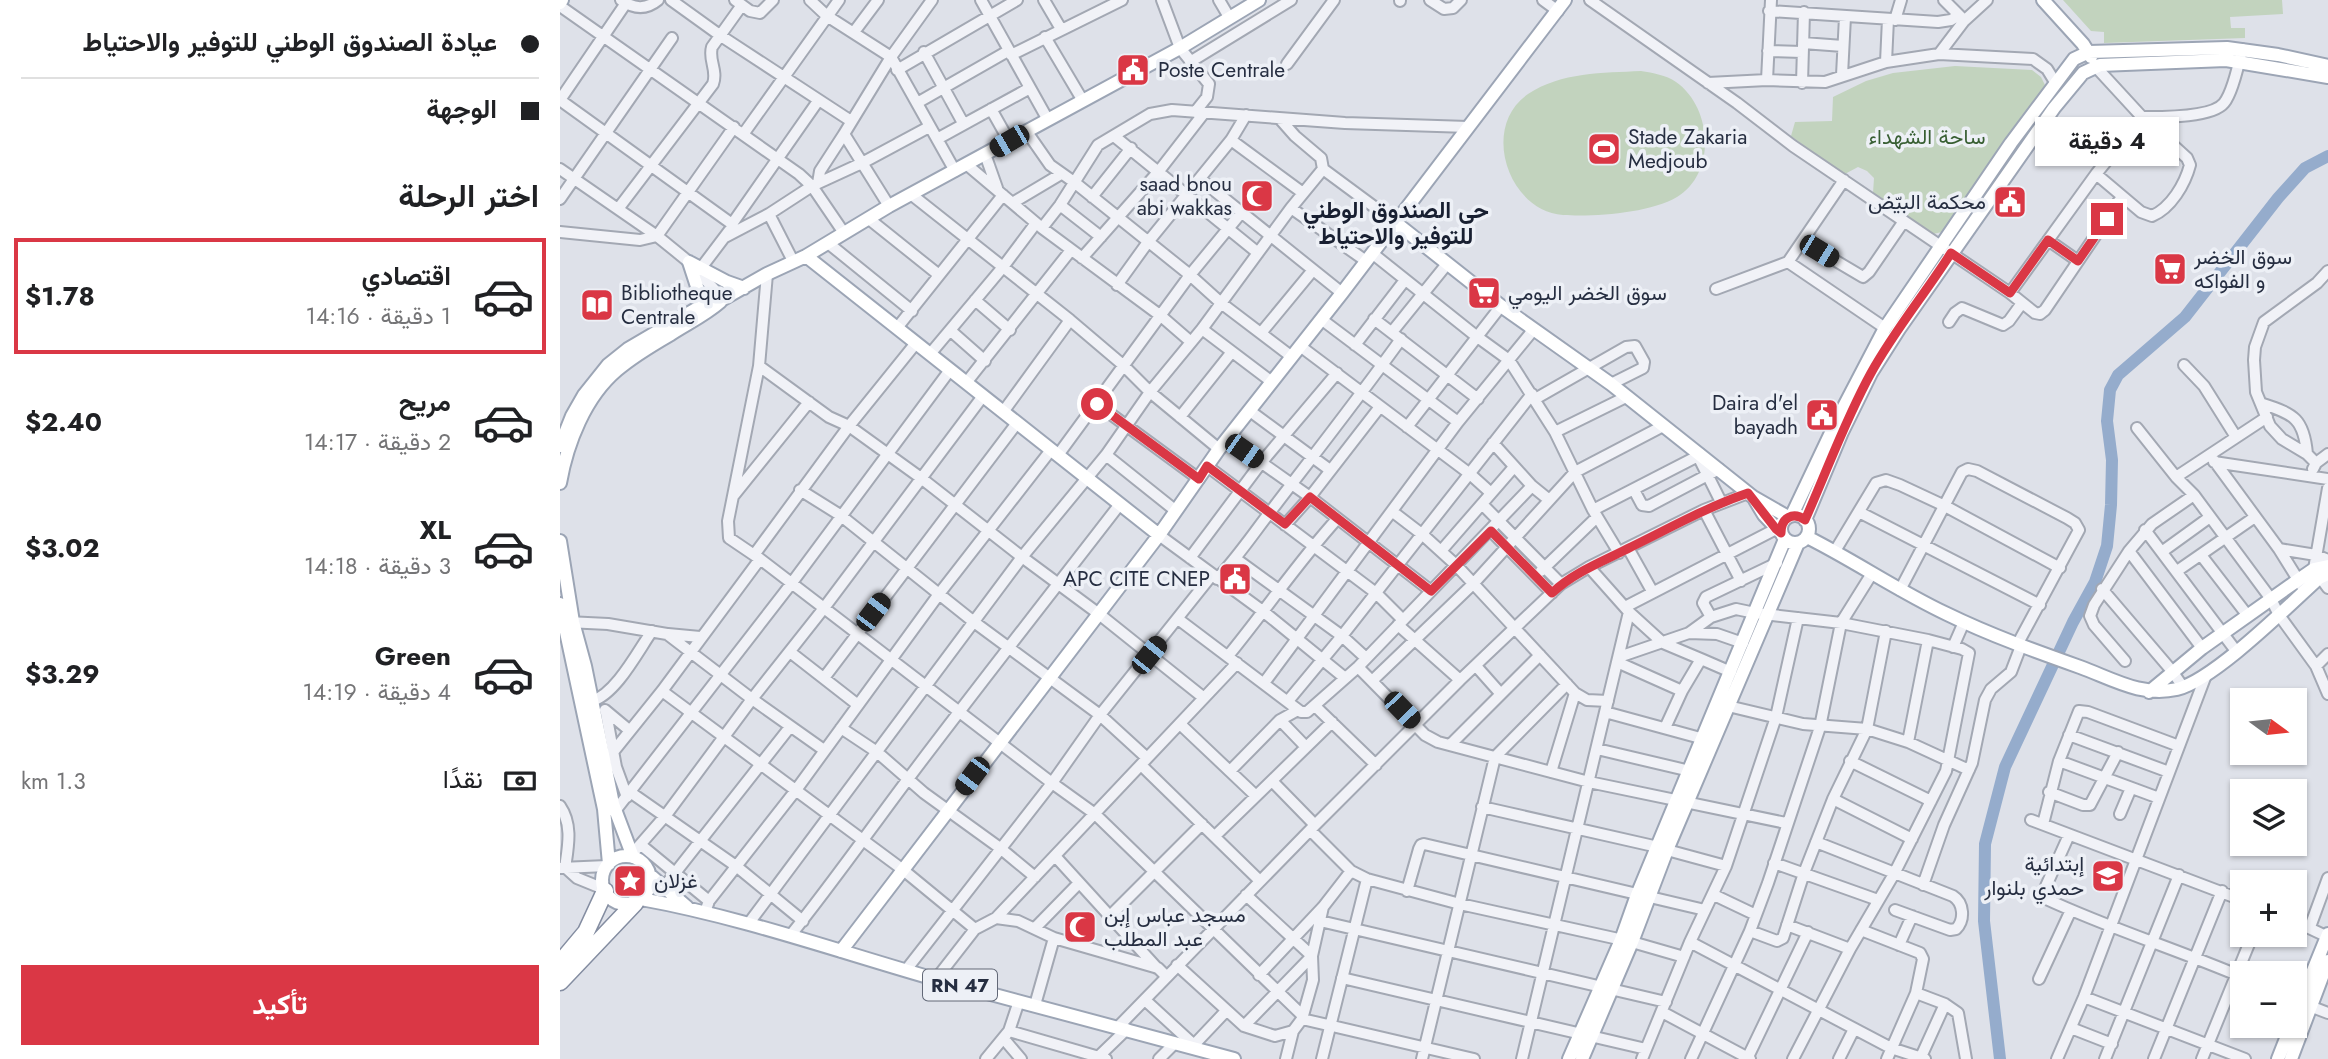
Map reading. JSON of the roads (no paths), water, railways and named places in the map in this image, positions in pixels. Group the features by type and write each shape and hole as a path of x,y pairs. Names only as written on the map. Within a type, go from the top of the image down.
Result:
{"highway":[{"path":"560,963 586,932 605,890"},
{"path":"560,982 638,901"}],"main road":[{"path":"560,446 583,395 628,349 703,305 723,299 806,256 889,206 1180,48 1259,0"},
{"path":"2043,0 2088,52 2096,66"},
{"path":"841,951 946,810 1159,535 1219,449 1562,5"},
{"path":"1569,1059 1585,1035 1627,941 1682,802 1728,706 1761,614 1766,584 1777,563 1782,524 1795,517 1871,373 1946,250 1967,205 2055,82 2074,59 2088,52 2241,55 2328,66"},
{"path":"1795,517 1838,418 1885,328 1946,250 1978,215 2054,108 2083,73 2096,66 2226,60 2241,55 2328,77"},
{"path":"1967,205 1978,215"},
{"path":"1396,223 1501,306 1589,367 1719,469 1750,495 1780,534 1791,543 1802,540 1835,551 1900,590 1964,622 2021,646 2117,683 2149,692 2183,687 2206,675 2278,615 2301,585"},
{"path":"806,256 1159,535"},
{"path":"695,265 744,288"},
{"path":"695,265 703,305"},
{"path":"560,484 580,419 612,368 707,313 723,299"},
{"path":"1682,802 1690,771 1742,643 1809,528 1795,517 1750,495"},
{"path":"560,541 569,622 604,808 608,865 603,877 605,890 615,901 628,904 638,901 649,889 650,875 635,852 615,811 608,755 596,700 569,622 560,604"},
{"path":"2149,692 2172,671 2270,599 2322,578 2328,566"},
{"path":"608,865 635,852"},
{"name":"RN 47","path":"650,875 687,907"},
{"name":"RN 47","path":"638,901 687,907 707,906 749,923 936,979 1234,1059"},
{"path":"2307,990 2328,936"},
{"path":"2307,995 2328,961"},
{"path":"1581,1059 1585,1035"},
{"path":"2278,1059 2286,1038"},
{"path":"2291,1059 2295,1038"}],"street":[{"path":"658,0 652,5 639,8 624,2 560,100 732,224"},
{"path":"671,0 783,78 851,121"},
{"path":"618,209 715,78 711,52 738,3 760,13 773,0"},
{"path":"810,0 827,16 891,57 929,127 960,168 1014,202 1039,226 1161,316 1191,342"},
{"path":"560,232 640,240 657,236 686,193 783,78 839,0"},
{"path":"854,32 878,0"},
{"path":"981,0 1048,120"},
{"path":"897,69 1017,0"},
{"path":"1044,0 1061,29"},
{"path":"917,103 1061,29 1101,5 1122,0"},
{"path":"1082,258 1159,171 1199,113 1210,88 1180,48 1162,0"},
{"path":"1219,0 1230,17"},
{"path":"1190,62 1291,0"},
{"path":"1287,64 1334,0"},
{"path":"1430,0 1440,8 1449,9 1461,0"},
{"path":"1543,0 1562,5"},
{"path":"1590,0 1737,103 1793,146 2010,293 2035,313 2041,313 2121,198"},
{"path":"1886,62 1892,19 1901,0"},
{"path":"1944,0 1961,18"},
{"path":"1938,54 1961,18 1987,0"},
{"path":"815,185 820,171 926,2"},
{"path":"561,3 815,185 844,233"},
{"path":"1767,80 1770,5 1845,17 1938,22 1961,18"},
{"path":"1802,83 1804,12"},
{"path":"1842,75 1845,17"},
{"path":"1045,37 1083,101"},
{"path":"560,199 672,38"},
{"path":"1768,51 1843,46"},
{"path":"925,52 963,123"},
{"path":"1708,83 1767,80 1825,82 1886,62 1938,54 2033,59 2047,69 2055,82"},
{"path":"2010,293 2096,174 2143,117 2196,114 2221,106 2227,98 2241,55"},
{"path":"2096,66 2143,117 2187,158 2189,168 2180,189 2164,210 2148,216 2121,198 2096,174"},
{"path":"1737,103 1740,82"},
{"path":"937,138 1030,88"},
{"path":"725,237 818,101"},
{"path":"991,109 1009,141"},
{"path":"930,354 1003,267 1060,205 1098,145 1156,111 1345,123 1468,127"},
{"path":"1117,285 1148,242 1231,140 1246,115"},
{"path":"749,923 1022,557 1106,454 1323,169 1324,163 1318,154 1295,136 1280,118"},
{"path":"695,265 725,237 815,185 929,127"},
{"path":"1027,132 1049,165 1119,218 1221,303 1261,333 1337,373 1491,493"},
{"path":"844,134 889,206"},
{"path":"1114,136 1258,253"},
{"path":"1231,140 1303,192"},
{"path":"1092,197 1131,148"},
{"path":"985,154 1000,192"},
{"path":"560,169 695,265 723,299"},
{"path":"1323,169 1396,223"},
{"path":"1014,202 1061,174"},
{"path":"1200,179 1342,293"},
{"path":"1716,289 1788,262 1844,180"},
{"path":"897,328 969,241 1000,192"},
{"path":"912,195 1070,320 1123,365 1150,393 1219,449"},
{"path":"1060,205 1101,237"},
{"path":"1291,208 1405,280 1510,360 1555,432 1595,513 1652,591"},
{"path":"983,396 824,608 635,852 675,873 707,906 796,790 939,594 1097,404 1190,275 1241,213"},
{"path":"769,214 793,261"},
{"path":"869,219 939,275"},
{"path":"1819,251 1863,276 1869,272 1904,221"},
{"path":"2048,240 2078,261"},
{"path":"828,243 912,311"},
{"path":"966,383 1071,250"},
{"path":"1788,262 1885,328"},
{"path":"906,970 1052,783 1100,715 1214,577 1236,559 1362,394 1382,365 1397,335 1447,264"},
{"path":"1261,333 1313,270"},
{"path":"2328,271 2318,283 2269,317 2260,328 2255,347 2254,381 2275,432 2312,458 2328,454"},
{"path":"767,274 759,366 727,535 1095,814 1302,1017 1424,1053 1474,1059"},
{"path":"1355,345 1405,280"},
{"path":"975,300 1010,330"},
{"path":"1950,322 1962,308 2003,325 2022,303"},
{"path":"1408,428 1501,306"},
{"path":"1374,318 1478,399"},
{"path":"1321,319 1458,422"},
{"path":"1003,412 1070,320"},
{"path":"1202,329 1272,382"},
{"path":"1264,683 1458,422 1534,329"},
{"path":"951,331 985,361"},
{"path":"608,755 662,691 800,490 916,343"},
{"path":"1287,701 1423,535 1493,443 1534,396 1626,347 1635,346 1643,360 1643,368 1611,384"},
{"path":"1180,417 1231,353"},
{"path":"2184,365 2204,386 2236,437"},
{"path":"759,366 829,417 849,426 921,478 1205,698"},
{"path":"615,811 950,370"},
{"path":"1190,558 1261,463 1337,373"},
{"path":"1555,432 1626,397"},
{"path":"733,496 809,402"},
{"path":"1097,404 1199,479"},
{"path":"2263,404 2285,411 2295,418 2312,458 2311,477"},
{"path":"1285,524 1310,497 1380,408"},
{"path":"1250,411 1330,470"},
{"path":"2176,477 2212,458 2236,437 2267,416"},
{"path":"824,678 1017,423"},
{"path":"1373,680 1473,584 1575,472 1662,426"},
{"path":"2137,428 2194,495 2270,599 2278,615 2316,666 2328,694"},
{"path":"1227,439 1310,497 1431,591"},
{"path":"1493,443 1532,486 1548,499"},
{"path":"1106,454 1176,511"},
{"path":"1535,576 1595,513 1699,455 1721,502"},
{"path":"2212,458 2328,480"},
{"path":"2212,458 2279,549 2301,585"},
{"path":"1207,466 1376,593 1414,642 1460,680"},
{"path":"1441,551 1514,467"},
{"path":"1634,489 1642,505 1648,506 1719,469"},
{"path":"1900,590 1962,472 1972,469 2067,518 2075,523 2079,530 2040,605 2011,672 1987,694 1969,770 1944,825 1923,885"},
{"path":"1835,551 1876,483 1881,480 1900,485 1945,506 2060,568"},
{"path":"1178,619 1298,710 1307,712 1358,667 1532,486"},
{"path":"2322,578 2316,555 2325,527 2328,488"},
{"path":"800,490 840,516 974,622 1100,715 1202,824 1260,881"},
{"path":"1007,1035 1101,1058 1145,1000 1162,972 1177,965 1460,680 1561,584 1589,567 1704,510 1721,502 1750,495"},
{"path":"2125,661 2091,620 2090,613 2102,589 2145,530 2194,495"},
{"path":"790,936 864,842 1008,647 1120,504"},
{"path":"1482,504 1561,584"},
{"path":"1704,510 1745,579 1766,584"},
{"path":"1393,512 1456,565 1575,693 1587,700 1665,728 1704,738"},
{"path":"1859,512 2040,605"},
{"path":"2163,551 2210,517"},
{"path":"2177,571 2255,517"},
{"path":"1228,656 1280,592 1312,546 1337,519"},
{"path":"2145,530 2236,651"},
{"path":"1491,531 1552,593"},
{"path":"1522,1059 1607,707 1627,609 1652,591 1728,554 1780,534"},
{"path":"1159,535 1264,612 1345,678"},
{"path":"2279,549 2316,555 2328,560"},
{"path":"2129,551 2202,648"},
{"path":"2201,555 2248,616"},
{"path":"1236,559 1342,636 1366,658"},
{"path":"1717,634 1716,615 1703,600 1777,563"},
{"path":"1589,567 1663,643 1731,672"},
{"path":"1691,1059 1750,930 1774,863 1820,726 1841,623 1871,575"},
{"path":"2102,589 2183,687"},
{"path":"1618,659 1689,632 1716,615 1736,609 1886,631 1953,647 1965,651 1969,656 1949,761 1894,874 1850,949 1793,1059"},
{"path":"1342,978 1585,1035 1644,1054 1690,943 1726,866 1776,717 1798,618"},
{"path":"569,622 608,624 701,637"},
{"path":"1953,647 1964,622"},
{"path":"629,730 606,713 596,700 612,688 652,631"},
{"path":"1750,930 1779,942 1783,938 1804,873 1833,799 1867,729 1886,631"},
{"path":"1689,632 1717,634 1742,643"},
{"path":"667,634 824,750"},
{"path":"1908,742 1928,640"},
{"path":"790,652 858,705"},
{"path":"2316,666 2328,654"},
{"path":"1451,744 1540,655"},
{"path":"1618,659 1682,691"},
{"path":"1665,728 1701,659"},
{"path":"936,979 975,929 996,918 1237,663"},
{"path":"1476,666 1500,693"},
{"path":"1358,667 1431,739 1589,782 1786,823"},
{"path":"2057,1059 2084,998 2206,675"},
{"path":"1424,1053 1494,757 1567,684"},
{"path":"662,691 902,869 975,929"},
{"path":"1551,772 1575,693"},
{"path":"1315,706 1376,765"},
{"path":"1728,706 1820,726 1867,729 1908,742 1969,770"},
{"path":"1230,771 1280,720 1298,710"},
{"path":"2043,824 2049,792 2078,713 2085,711 2179,746"},
{"path":"606,713 608,755 629,794 666,815 736,866 803,920"},
{"path":"1280,720 1306,747"},
{"path":"1215,836 1332,722"},
{"path":"1180,724 1256,796"},
{"path":"664,887 790,727"},
{"path":"841,728 877,752 946,810 1000,848 1035,877"},
{"path":"2069,735 2169,772"},
{"path":"1597,748 1690,771"},
{"path":"2049,792 2089,806 2118,752"},
{"path":"1850,761 1931,801"},
{"path":"2059,761 2159,798"},
{"path":"1272,781 1351,871 1367,879 1684,957"},
{"path":"2120,814 2132,788"},
{"path":"1833,799 1912,839"},
{"path":"560,806 569,829 564,868"},
{"path":"1482,807 1726,866"},
{"path":"2031,820 2230,895"},
{"path":"1110,916 1202,824"},
{"path":"2069,835 2042,896 2046,900 2110,928 2153,941 2230,972"},
{"path":"1816,842 1958,899 1962,912 1960,925 1950,930 1895,910"},
{"path":"1407,891 1420,845 1566,876 1705,910"},
{"path":"1055,856 1162,972"},
{"path":"1774,863 1878,900"},
{"path":"564,868 608,865"},
{"path":"564,868 577,878 605,890"},
{"path":"1259,975 1323,907 1351,871"},
{"path":"2105,1059 2179,875"},
{"path":"2310,927 2328,878"},
{"path":"1322,1059 1367,879"},
{"path":"1035,928 1079,883"},
{"path":"2154,1059 2222,891"},
{"path":"1247,895 1311,956"},
{"path":"1714,895 1756,915"},
{"path":"1286,1059 1293,1031 1302,1017 1313,980 1311,956 1323,907"},
{"path":"2039,979 2071,910"},
{"path":"1899,945 1912,916"},
{"path":"996,918 1018,921 1054,938 1162,972"},
{"path":"1320,921 1606,988 1664,1007 1702,1034 1748,1059 1808,932"},
{"path":"1787,925 1850,949"},
{"path":"2307,926 2328,936"},
{"path":"1861,930 1922,956 1916,993 1889,1054"},
{"path":"1035,1005 1054,938"},
{"path":"1690,943 1854,1029 1889,1054 1922,1059 1945,1004"},
{"path":"1244,1026 1311,956"},
{"path":"1177,965 1244,1026 1275,1036 1293,1031"},
{"path":"1916,993 1945,1004 1958,1013 1966,1059"},
{"path":"2202,1059 2230,996"},
{"path":"2084,998 2245,1059"},
{"path":"986,1059 1007,1035 1018,1000"},
{"path":"1145,1000 1193,1046 1226,1011"},
{"path":"2307,1005 2328,1013"},
{"path":"2071,1028 2112,1044"},
{"path":"1839,1059 1854,1029"},
{"path":"1007,1035 1021,1059"},
{"path":"1159,1059 1175,1043"}],"waterway":[{"path":"2000,1059 1984,921 1985,844 2005,767 2073,622 2095,582 2107,546 2112,460 2107,421 2110,390 2118,375 2185,317 2278,198 2305,168 2328,156"}],"place":[{"name":"Poste Centrale","path":"1133,70"},
{"name":"Stade Zakaria Medjoub","path":"1604,149"},
{"name":"saad bnou abi wakkas","path":"1257,196"},
{"name":"محكمة البيّض","path":"2010,202"},
{"name":"سوق الخضر و الفواكه","path":"2170,269"},
{"name":"سوق الخضر اليومي","path":"1484,293"},
{"name":"Bibliotheque Centrale","path":"597,305"},
{"name":"Daira d'el bayadh","path":"1822,415"},
{"name":"APC CITE CNEP","path":"1235,579"},
{"name":"إبتدائية حمدي بلنوار","path":"2108,876"},
{"name":"غزلان","path":"630,881"},
{"name":"مسجد عباس إبن عبد المطلب","path":"1080,927"}],"district":[{"name":"حي الصندوق الوطني للتوفير والاحتياط","path":"1396,223"}],"park label":[{"name":"ساحة الشهداء","path":"1927,137"}]}
